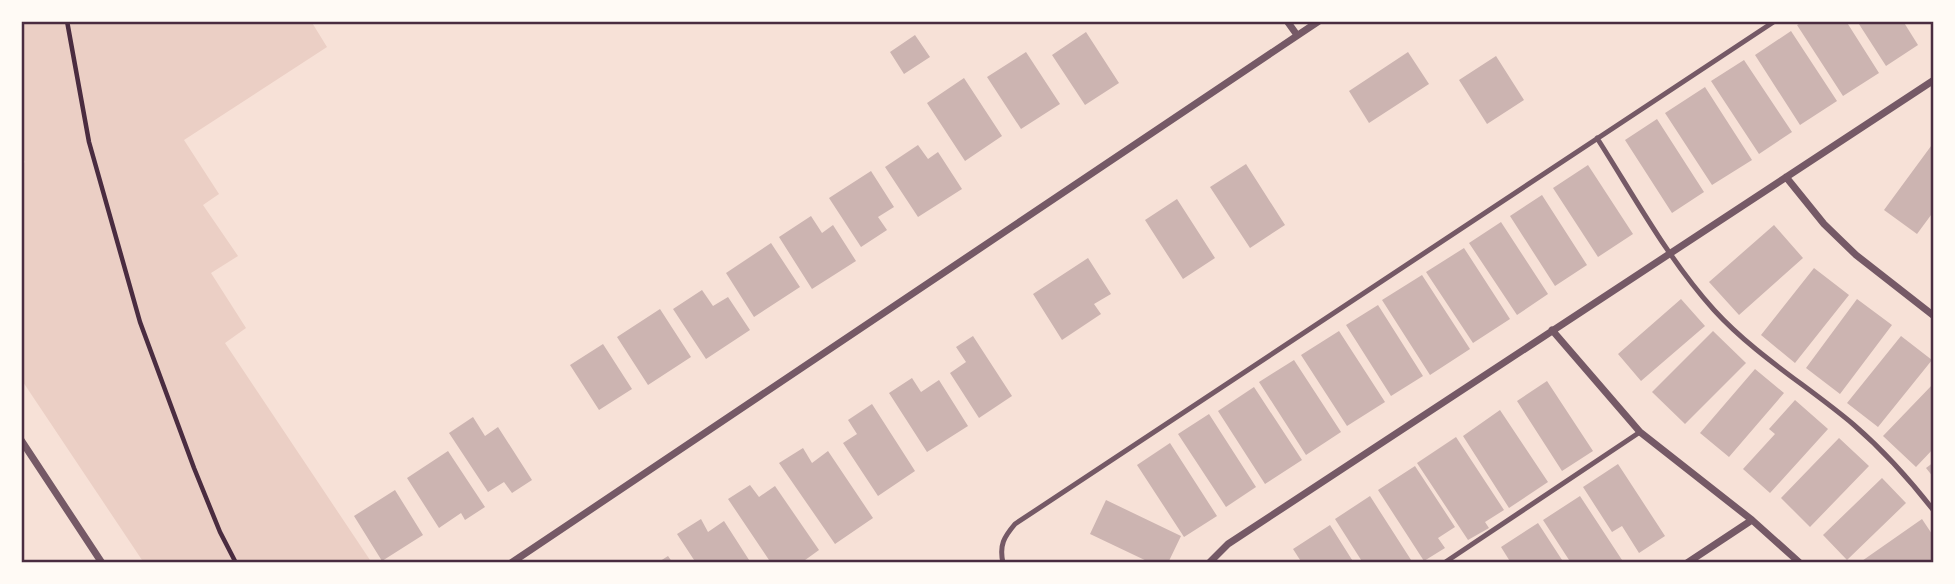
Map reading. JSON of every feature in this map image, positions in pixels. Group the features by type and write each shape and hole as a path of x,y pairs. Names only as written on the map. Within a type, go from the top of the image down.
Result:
{"street":[{"path":"1287,21 1297,35"},
{"path":"511,563 1319,21"},
{"path":"1209,563 1228,544 1934,80"},
{"path":"1786,177 1824,223 1856,255 1932,313"},
{"path":"1552,330 1640,432 1752,520 1800,563"},
{"path":"21,440 102,563"},
{"path":"1687,563 1752,520"}],"lane":[{"path":"1003,563 1003,539 1015,524 1775,21"},
{"path":"1597,138 1670,253 1714,310 1752,347 1855,426 1910,480 1934,511"},
{"path":"1444,563 1640,432"}],"path":[{"path":"67,21 89,142 140,322 194,468 236,563"}],"shaded area":[{"path":"21,21 311,21 327,47 184,140 219,194 203,205 238,256 211,273 246,328 225,343 372,563 144,563 21,379 21,165 25,162 21,155"}],"building":[{"path":"1804,21 1846,21 1879,73 1843,96 1797,25"},
{"path":"1857,21 1903,21 1918,45 1886,66"},
{"path":"1791,31 1837,101 1800,125 1755,55"},
{"path":"1086,32 1119,83 1085,105 1052,55"},
{"path":"915,35 930,57 904,74 890,52"},
{"path":"1026,52 1060,104 1021,129 987,77"},
{"path":"1408,52 1429,84 1369,123 1349,91"},
{"path":"1496,56 1524,100 1487,124 1459,80"},
{"path":"1744,60 1792,132 1759,154 1711,81"},
{"path":"964,78 1002,136 965,161 927,103"},
{"path":"1705,87 1752,160 1712,185 1665,113"},
{"path":"1657,119 1704,192 1672,213 1625,140"},
{"path":"1934,142 1934,211 1917,234 1884,210"},
{"path":"918,145 928,159 938,152 962,189 918,217 885,167"},
{"path":"1246,164 1285,225 1250,248 1210,187"},
{"path":"1588,165 1633,234 1598,257 1553,188"},
{"path":"871,171 894,207 878,217 887,230 861,247 829,198"},
{"path":"1542,195 1587,265 1555,286 1510,216"},
{"path":"1177,199 1215,258 1183,279 1145,220"},
{"path":"811,216 822,233 833,225 856,261 812,289 779,237"},
{"path":"1501,222 1548,294 1517,315 1469,243"},
{"path":"1774,225 1803,258 1739,315 1709,282"},
{"path":"771,243 800,287 754,317 726,273"},
{"path":"1464,248 1510,319 1473,343 1426,272"},
{"path":"1088,258 1111,294 1094,304 1101,314 1062,340 1033,294"},
{"path":"1814,268 1849,295 1795,363 1761,335"},
{"path":"1422,275 1470,349 1430,375 1382,300"},
{"path":"702,290 713,306 728,297 750,330 706,359 673,309"},
{"path":"1681,299 1705,326 1641,381 1618,354"},
{"path":"1857,299 1892,325 1840,394 1806,368"},
{"path":"1378,305 1423,376 1391,396 1346,325"},
{"path":"660,309 691,357 648,385 617,337"},
{"path":"1339,331 1385,402 1347,426 1301,355"},
{"path":"1713,331 1746,363 1685,424 1652,392"},
{"path":"973,336 1012,396 979,418 950,373 966,362 956,347"},
{"path":"1901,336 1932,360 1878,427 1847,403"},
{"path":"603,344 632,389 599,410 570,365"},
{"path":"1294,360 1341,432 1306,455 1259,382"},
{"path":"1755,369 1784,393 1729,457 1700,433"},
{"path":"912,378 921,392 939,380 968,426 927,452 889,393"},
{"path":"1547,381 1593,451 1562,471 1517,401"},
{"path":"1934,383 1934,448 1916,467 1883,436"},
{"path":"1254,387 1302,460 1265,484 1218,411"},
{"path":"1795,400 1828,429 1770,493 1743,469 1775,434 1769,429"},
{"path":"872,404 915,471 878,496 843,443 857,434 848,420"},
{"path":"1500,410 1548,482 1509,508 1463,436"},
{"path":"1209,414 1256,487 1226,507 1178,434"},
{"path":"473,417 485,436 498,427 532,480 512,493 504,482 488,492 449,433"},
{"path":"1456,437 1504,510 1485,522 1489,528 1468,540 1417,463"},
{"path":"1839,438 1869,466 1810,527 1781,498"},
{"path":"1170,443 1217,516 1184,537 1137,465"},
{"path":"803,448 812,463 828,451 873,518 835,544 779,463"},
{"path":"448,451 485,507 465,520 461,513 439,528 407,478"},
{"path":"1934,462 1934,478 1926,468"},
{"path":"1618,464 1665,536 1639,553 1622,526 1612,532 1583,487"},
{"path":"1415,466 1455,527 1438,538 1445,548 1424,561 1378,490"},
{"path":"1882,478 1906,503 1847,560 1823,535"},
{"path":"750,485 759,497 775,486 819,550 801,563 771,563 728,499"},
{"path":"395,490 423,535 382,561 354,516"},
{"path":"1370,496 1413,563 1363,563 1335,519"},
{"path":"1580,496 1624,563 1571,563 1543,520"},
{"path":"1106,500 1181,536 1168,563 1151,563 1090,534"},
{"path":"701,519 708,532 724,521 751,563 696,563 677,534"},
{"path":"1922,519 1934,537 1934,563 1859,563"},
{"path":"1538,523 1564,563 1511,563 1501,547"},
{"path":"1330,525 1354,563 1302,563 1293,549"},
{"path":"668,556 673,563 657,563"}]}
